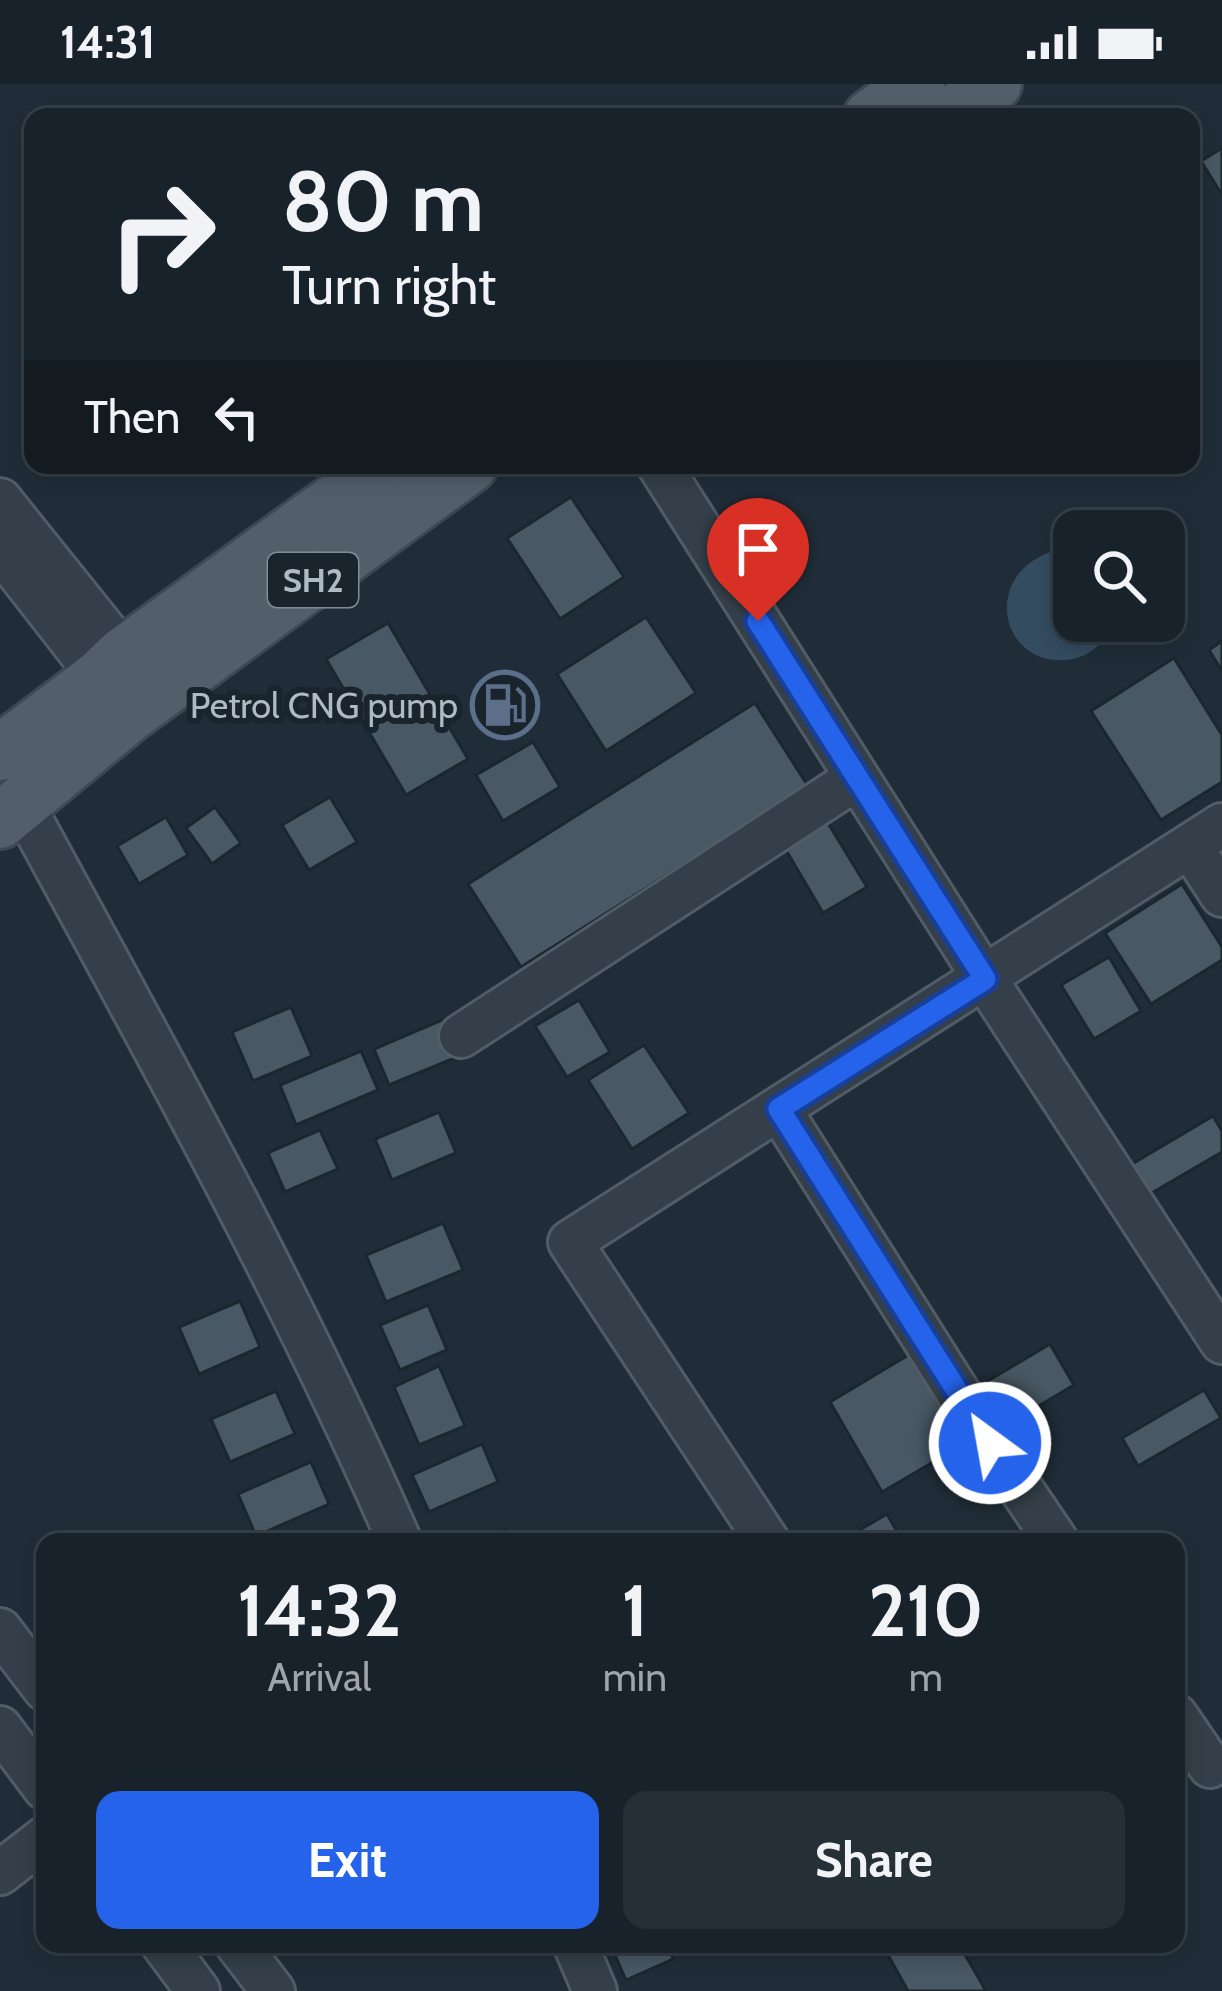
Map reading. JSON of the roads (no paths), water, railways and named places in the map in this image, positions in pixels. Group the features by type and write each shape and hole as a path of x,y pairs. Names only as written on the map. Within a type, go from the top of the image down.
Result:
{"main road":[{"path":"884,108 917,84"},
{"path":"961,108 994,84"},
{"name":"SH2","path":"11,813 127,685 374,474"},
{"name":"SH2","path":"0,753 127,685 456,474"}],"street":[{"path":"665,474 1222,1342"},
{"path":"0,500 127,685"},
{"path":"0,549 127,685"},
{"path":"461,1036 857,778"},
{"path":"11,813 228,1183 396,1533"},
{"path":"762,1533 570,1242 1206,836 1222,895"},
{"path":"779,1109 1051,1533"},
{"path":"0,1630 36,1677"},
{"path":"0,1728 36,1776"},
{"path":"1185,1734 1203,1770"},
{"path":"0,1873 36,1845"},
{"path":"170,1953 198,1991"},
{"path":"244,1953 273,1991"},
{"path":"579,1953 595,1991"}],"water":[{"path":"1053,552 1053,642 1101,642 1096,648 1065,660 1043,658 1025,648 1013,633 1007,615 1008,595 1016,577 1033,561"}],"place":[{"name":"Petrol CNG pump","path":"505,705"}]}
